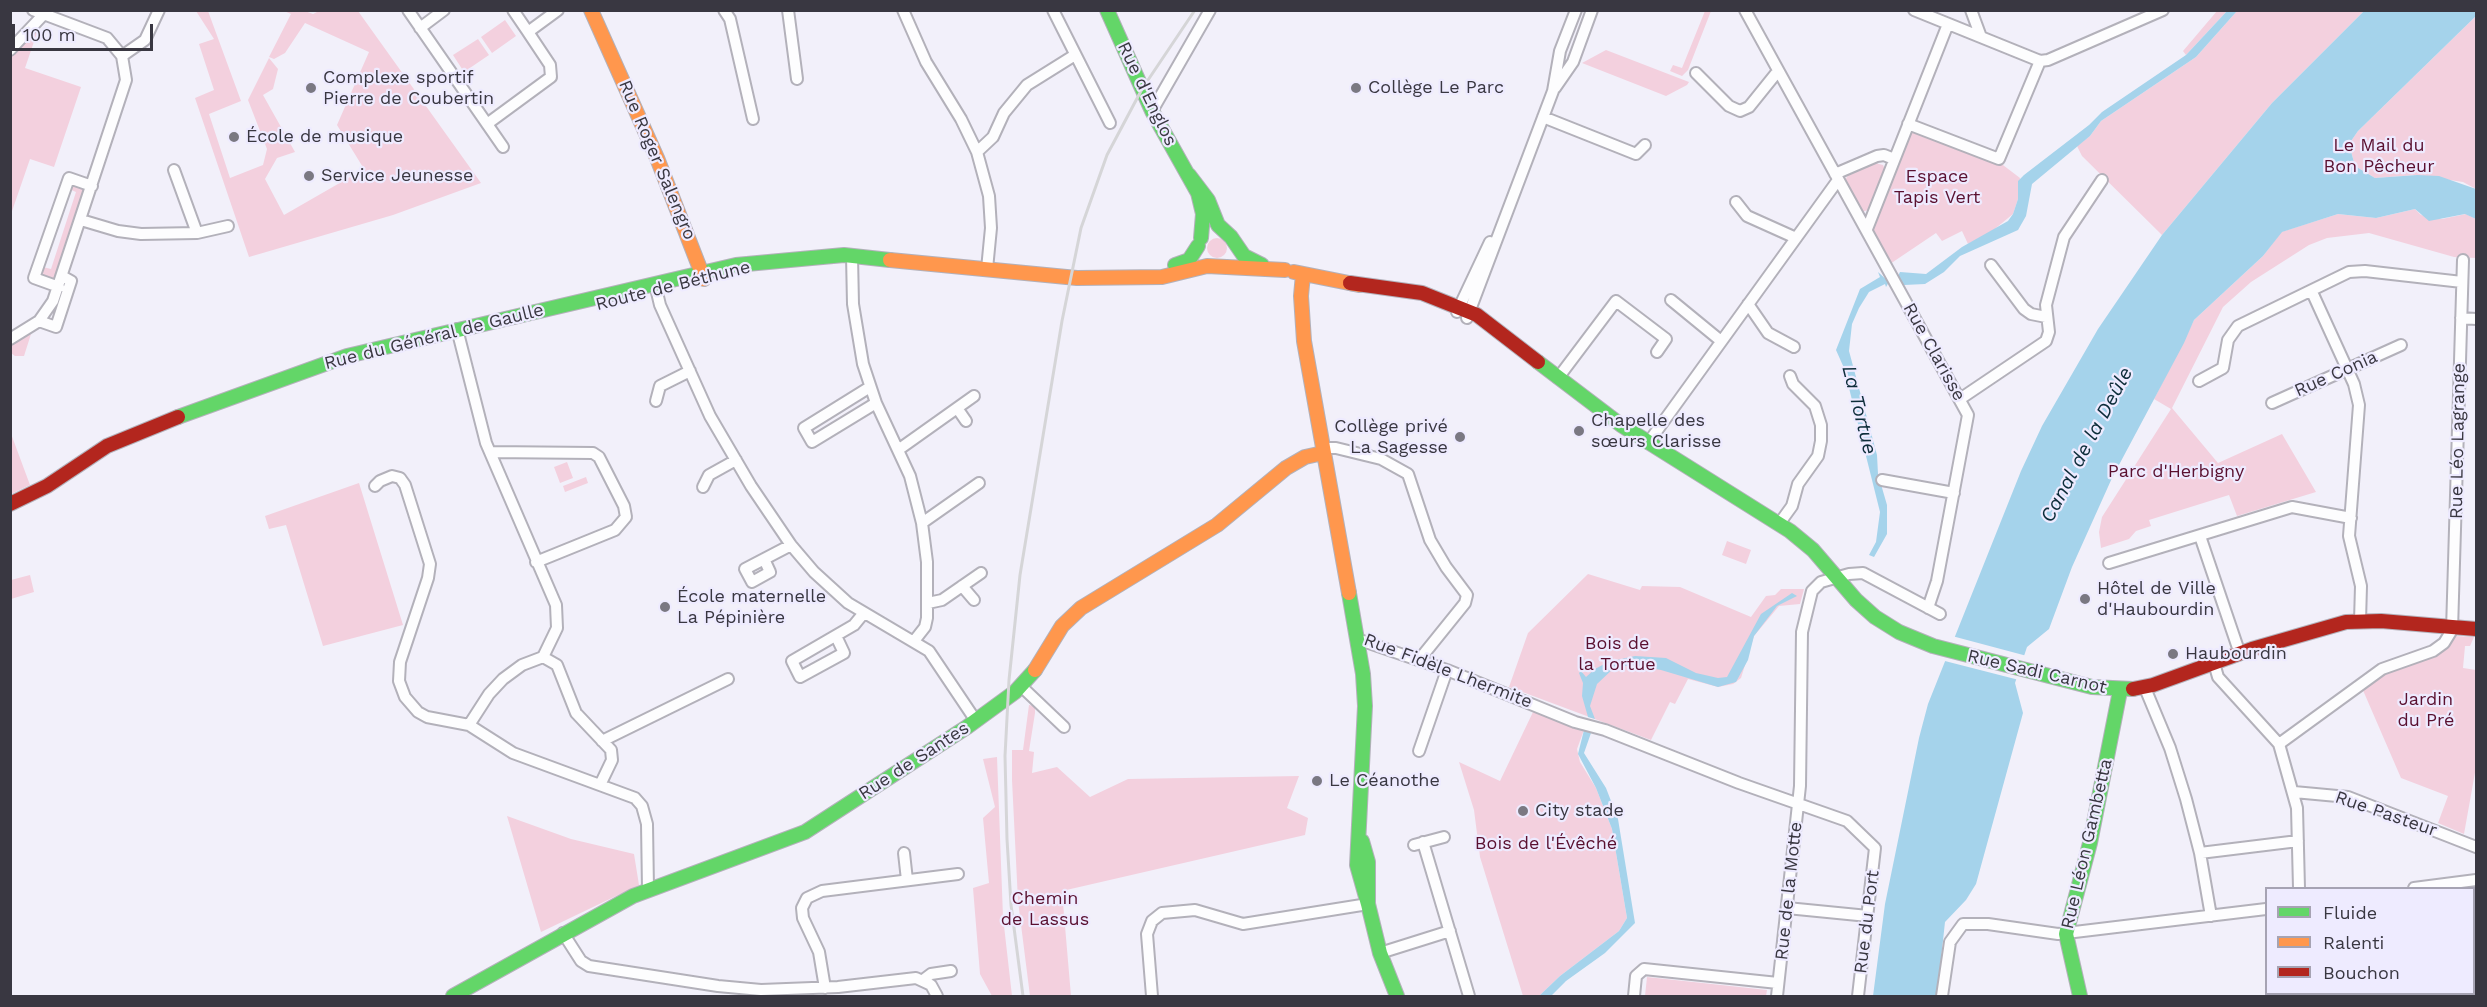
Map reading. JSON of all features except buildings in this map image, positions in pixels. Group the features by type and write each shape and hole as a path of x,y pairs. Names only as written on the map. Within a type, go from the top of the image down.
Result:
{"main road":[{"name":"Rue Roger Salengro","path":"576,10 588,18 606,42"},
{"name":"Rue Roger Salengro","path":"591,10 662,167 703,275"},
{"name":"Rue d'Englos","path":"1107,10 1152,111 1189,175 1206,197 1214,219 1224,231"},
{"name":"Rue d'Englos","path":"1189,175 1202,207 1200,242"},
{"path":"1095,277 1182,263 1191,258 1200,242 1211,230 1224,231 1248,259 1285,270"},
{"path":"1200,242 1202,259 1217,266"},
{"path":"1217,266 1232,258 1234,243"},
{"name":"Rue du Général de Gaulle","path":"10,511 51,491 118,449 152,433 343,365 458,333 656,287 742,264 852,256 1095,277"},
{"path":"1095,277 1162,277 1200,266 1285,270"},
{"name":"Rue Sadi Carnot","path":"1285,270 1414,298 1463,312 1512,339 1558,378 1648,443 1779,524 1813,550 1860,604 1885,624 1919,642 2028,671 2120,691 2145,688 2240,654 2326,626 2360,618 2453,624 2476,629"},
{"name":"Rue Fidèle Lhermite","path":"1303,274 1303,332 1322,451 1357,639"},
{"name":"Route de Béthune","path":"570,311 656,287"},
{"name":"Rue du Général de Gaulle","path":"10,504 47,486 107,446 138,431 347,356 570,311"},
{"name":"Rue de Santes","path":"453,996 563,933 648,889 800,836 976,721 1022,687 1035,672 1062,626 1081,608 1216,525 1286,468 1305,457 1322,451"},
{"name":"Rue Sadi Carnot","path":"2453,624 2476,622"},
{"path":"1357,639 1365,698 1357,871 1380,953 1397,996"},
{"name":"Rue Léon Gambetta","path":"2080,996 2067,947 2066,934 2090,843 2120,691"}],"street":[{"path":"10,339 39,321 51,306 124,90 126,75 122,56 102,35 33,10"},
{"path":"122,56 145,40 159,10"},
{"path":"408,10 502,147"},
{"path":"420,28 444,10"},
{"path":"487,124 551,77 550,66 513,10"},
{"path":"528,32 558,10"},
{"path":"724,10 730,19 753,119"},
{"path":"788,10 797,79"},
{"path":"903,10 926,62 977,152 989,196 991,228 987,269"},
{"path":"1053,10 1110,123"},
{"path":"1152,111 1210,10"},
{"path":"1554,91 1560,51 1576,10"},
{"path":"1463,312 1554,91 1574,62 1592,10"},
{"name":"Rue Clarisse","path":"1744,10 1968,415 1934,593 1928,608"},
{"path":"1914,10 2040,61 2049,60 2163,10"},
{"path":"1928,16 1940,10"},
{"path":"1971,10 1982,37"},
{"path":"10,50 44,14"},
{"path":"1867,229 1948,24"},
{"path":"977,152 993,137 1004,113 1027,85 1075,56"},
{"path":"1908,124 1999,159 2040,61"},
{"path":"1696,73 1729,106 1740,111 1749,107 1778,72"},
{"path":"1543,117 1636,154 1645,145"},
{"path":"1648,443 1796,238 1837,177 1881,155 1894,159"},
{"path":"174,170 197,233"},
{"path":"58,287 34,278 69,178 92,186"},
{"path":"1960,399 2043,345 2049,332 2046,316 2048,297 2064,237 2102,180"},
{"path":"169,192 180,189"},
{"path":"1736,202 1746,216 1796,238"},
{"path":"81,220 126,233 197,233 228,226"},
{"path":"852,256 855,319 870,387 910,476 922,523 928,603 925,627 914,641"},
{"name":"Rue Léo Lagrange","path":"2453,624 2463,260"},
{"path":"1991,265 2024,309 2031,314 2046,316"},
{"path":"2199,381 2223,368 2228,340 2238,326 2312,292 2318,286 2354,271 2462,282"},
{"path":"39,321 56,327 71,281 62,276"},
{"path":"656,287 660,305 710,416 791,545 821,579 863,614 914,641 931,653 976,721"},
{"path":"2312,292 2347,369 2360,411 2349,542 2360,579 2360,618"},
{"path":"1671,300 1721,341"},
{"path":"1558,378 1616,301 1666,339 1657,352"},
{"path":"1748,304 1768,333 1794,347"},
{"path":"2461,318 2476,319"},
{"path":"458,333 490,452 554,601 558,616 554,639 543,657 522,665 503,679 489,694 469,725"},
{"name":"Rue Conia","path":"2272,403 2401,345"},
{"path":"656,401 656,392 660,386 690,371"},
{"path":"1779,524 1792,506 1798,484 1816,460 1821,441 1821,425 1815,406 1793,384 1790,376"},
{"path":"870,387 804,428 813,442 876,403"},
{"path":"898,450 974,396"},
{"path":"957,408 966,421"},
{"path":"1322,451 1334,447 1381,459 1408,474 1430,540 1467,595 1465,603 1419,660"},
{"path":"490,452 593,453 624,506 626,517 615,531 537,562"},
{"path":"704,487 709,475 736,460"},
{"path":"375,486 392,476 403,481 430,564 428,578 400,662 400,688 410,705 427,717 469,725 513,753 635,798 642,806 646,824 648,889"},
{"path":"1882,480 1954,493"},
{"path":"922,523 979,483"},
{"path":"2109,563 2292,507 2350,518"},
{"path":"2200,536 2240,654"},
{"path":"764,560 791,545"},
{"path":"928,603 942,600 981,573"},
{"path":"1836,577 1865,573 1940,614"},
{"name":"Rue de la Motte","path":"1777,996 1800,786 1803,627 1814,587 1836,577"},
{"path":"962,586 974,600"},
{"path":"836,636 844,653 800,678 792,661 857,623 863,614"},
{"path":"2279,744 2382,669 2437,649 2449,637 2453,624"},
{"name":"Rue Fidèle Lhermite","path":"1357,639 1448,670 1575,723 1605,730 1739,783 1843,818 1875,848"},
{"path":"543,657 556,665 576,713 613,755 600,785"},
{"path":"2214,663 2220,679 2279,744 2294,792 2299,887"},
{"path":"1419,752 1448,670"},
{"path":"602,741 728,679"},
{"path":"1022,687 1064,727"},
{"path":"2145,688 2172,756 2200,853 2211,916"},
{"name":"Rue Pasteur","path":"2294,792 2348,797 2476,847"},
{"path":"1443,837 1419,844 1450,931 1469,996"},
{"path":"2200,853 2298,841"},
{"name":"Rue du Port","path":"1858,996 1875,848"},
{"path":"904,853 907,880"},
{"path":"825,988 819,952 806,926 802,908 811,895 958,874"},
{"path":"2422,887 2476,880"},
{"path":"1152,996 1147,934 1152,921 1161,913 1195,910 1243,924 1368,904"},
{"path":"1787,908 1868,916"},
{"path":"1942,996 1948,948 1957,929 1970,922 2066,934 2265,909"},
{"path":"1380,953 1450,931"},
{"path":"563,933 581,960 589,966 757,993 825,988 840,992 912,978 923,980 931,985 938,996"},
{"path":"1634,996 1636,976 1644,969 1778,983"},
{"path":"923,980 931,974 951,970"}],"green space":[{"path":"196,11 208,11 241,101 209,114 230,178 263,165 267,149 248,100 269,58 278,69 273,89 263,95 295,152 277,158 265,179 284,215 364,169 337,125 369,52 305,23 285,53 274,59 269,57 291,14 284,11 305,11 313,14 319,11 358,11 481,183 393,215 249,257 195,98 214,90 199,44 214,39"},
{"path":"1705,11 1711,11 1688,70 1682,76 1670,71 1673,65 1682,68"},
{"path":"2217,11 2227,11 2186,55 2183,51"},
{"path":"2237,11 2364,11 2272,103 2162,235 2082,156 2077,146 2090,136 2101,121 2196,57"},
{"name":"Le Mail du Bon Pêcheur","path":"2476,16 2476,189 2463,182 2417,175 2375,178 2355,166 2349,144 2358,131"},
{"path":"505,20 516,36 492,53 481,37"},
{"path":"39,27 25,68 81,87 54,167 30,159 11,214 11,57"},
{"path":"478,39 489,55 464,72 453,55"},
{"path":"1606,50 1689,82 1666,96 1582,63"},
{"name":"Espace Tapis Vert","path":"1912,129 1999,162 2020,178 2018,199 2013,214 1991,232 1968,244 1962,231 1942,241 1936,233 1890,264 1870,229"},
{"path":"1871,162 1883,165 1886,172 1871,209 1862,212 1845,180 1850,172"},
{"path":"75,185 82,186 85,193 55,279 51,280 44,276 43,267 51,269 76,192 69,189"},
{"name":"Parc d'Herbigny","path":"2415,209 2421,215 2442,219 2466,214 2476,219 2476,258 2454,257 2369,233 2327,238 2309,245 2251,282 2223,307 2172,408 2218,463 2282,434 2316,492 2237,516 2229,495 2149,520 2151,526 2136,531 2129,539 2101,548 2099,532 2102,517 2171,409 2154,399 2194,320 2263,256 2281,232 2338,214 2376,218"},
{"path":"1217,238 1224,241 1227,248 1224,255 1217,258 1210,255 1207,248 1210,241"},
{"path":"31,334 24,356 15,356 11,353 10,343"},
{"path":"10,431 30,485 11,494 10,494"},
{"path":"567,462 573,478 560,483 554,467"},
{"path":"586,477 588,483 565,492 563,486"},
{"path":"359,483 403,625 323,646 286,525 269,529 265,516"},
{"path":"1727,541 1751,550 1746,564 1722,555"},
{"name":"Bois de la Tortue","path":"1588,574 1640,590 1642,586 1680,587 1751,617 1766,596 1775,595 1781,589 1804,589 1800,604 1779,606 1754,636 1741,678 1733,684 1718,687 1688,679 1675,704 1670,702 1651,740 1509,687 1528,633"},
{"path":"30,575 34,592 11,599 11,580"},
{"name":"Jardin du Pré","path":"2454,636 2474,637 2470,646 2465,646 2463,668 2476,670 2476,767 2464,834 2438,823 2448,796 2401,778 2362,688 2385,672 2428,659"},
{"name":"Chemin de Lassus","path":"1029,705 1035,706 1029,751 1034,752 1032,773 1057,767 1090,797 1128,779 1299,776 1287,808 1308,818 1305,835 1062,891 1071,996 1030,996 1018,901 1012,780 1012,750 1023,750"},
{"name":"Bois de l'Évêché","path":"1533,712 1584,730 1577,749 1580,762 1596,788 1612,829 1627,918 1619,931 1560,976 1539,996 1523,996 1480,857 1474,810 1459,762 1500,781"},
{"path":"997,757 1003,917 1012,996 992,996 980,974 973,888 989,883 983,818 995,807 983,759"},
{"path":"507,816 571,839 634,854 639,885 541,932"},
{"path":"1647,977 1767,990 1766,996 1645,996"}],"water":[{"path":"2227,11 2237,11 2196,57 2101,121 2090,136 2032,184 2026,216 2018,230 1960,256 1944,272 1925,284 1904,285 1899,283 1897,278 1900,272 1926,274 1962,247 2008,221 2018,199 2018,181 2024,175 2089,125 2102,112 2186,55"},
{"name":"Canal de la Deûle","path":"2364,11 2476,11 2476,16 2358,131 2349,144 2355,166 2375,178 2439,176 2476,189 2476,219 2465,214 2429,221 2415,209 2376,218 2338,214 2282,232 2263,256 2194,320 2112,478 2072,567 2049,629 2027,647 2015,683 2023,713 1976,884 1966,900 1945,922 1937,996 1873,996 1885,904 1928,704 2021,471 2042,426 2098,329 2162,235 2272,103"},
{"name":"La Tortue","path":"1878,272 1889,282 1886,287 1885,284 1869,292 1859,308 1852,324 1849,351 1877,455 1878,474 1887,505 1887,534 1874,557 1869,555 1876,542 1880,512 1844,368 1836,350 1860,289 1880,277"},
{"path":"1792,593 1797,596 1777,606 1754,636 1748,660 1736,682 1718,687 1661,670 1634,665 1615,667 1597,684 1590,706 1595,719 1588,717 1582,696 1583,683 1579,673 1581,671 1586,677 1608,662 1635,656 1666,658 1696,673 1718,678 1727,677 1761,614"},
{"path":"1584,730 1591,733 1584,753 1606,788 1618,819 1635,923 1605,953 1566,981 1551,996 1539,996 1560,976 1619,931 1627,918 1612,829 1596,788 1578,754"}],"pier":[{"path":"1952,636 2027,656 2019,680 1941,660"}],"railway":[{"path":"1023,996 1011,905 1007,839 1005,756 1009,680 1020,575 1062,321 1081,228 1107,155 1142,89 1195,10"}],"traffic: fast":[{"path":"1107,10 1152,111 1198,193 1203,214 1201,238"},
{"path":"1189,175 1208,200 1218,225 1231,237 1244,256 1262,265"},
{"path":"1175,265 1189,260 1198,246"},
{"path":"178,417 347,356 736,265 844,255 890,260"},
{"path":"1538,362 1621,425 1790,531 1813,550 1856,600 1875,617 1899,632 1933,646 2092,687 2133,689"},
{"path":"1349,593 1363,674 1365,706 1357,865 1368,904"},
{"path":"453,996 633,896 805,832 967,727 1015,692 1035,670"},
{"path":"2080,996 2066,934 2090,843 2120,691"},
{"path":"1362,841 1368,862 1368,904 1380,953 1397,996"}],"traffic: slow":[{"path":"591,10 657,158 704,279"},
{"path":"890,260 1077,278 1162,277 1207,266 1285,270"},
{"path":"1294,272 1359,285"},
{"path":"1303,274 1301,296 1304,341 1349,593"},
{"path":"1035,670 1062,626 1081,608 1217,525 1286,468 1305,457 1323,453"}],"traffic: jam":[{"path":"1350,283 1422,293 1477,315 1538,362"},
{"path":"10,504 47,486 107,446 178,417"},
{"path":"2133,689 2153,685 2252,649 2346,622 2381,621 2476,629"}],"place":[{"name":"Complexe sportif Pierre de Coubertin","path":"311,88"},
{"name":"Collège Le Parc","path":"1356,88"},
{"name":"École de musique","path":"234,137"},
{"name":"Service Jeunesse","path":"309,176"},
{"name":"Chapelle des sœurs Clarisse","path":"1579,431"},
{"name":"Collège privé La Sagesse","path":"1460,437"},
{"name":"Hôtel de Ville d'Haubourdin","path":"2085,599"},
{"name":"École maternelle La Pépinière","path":"665,607"},
{"name":"Haubourdin","path":"2173,654"},
{"name":"Le Céanothe","path":"1317,781"},
{"name":"City stade","path":"1523,811"}]}
